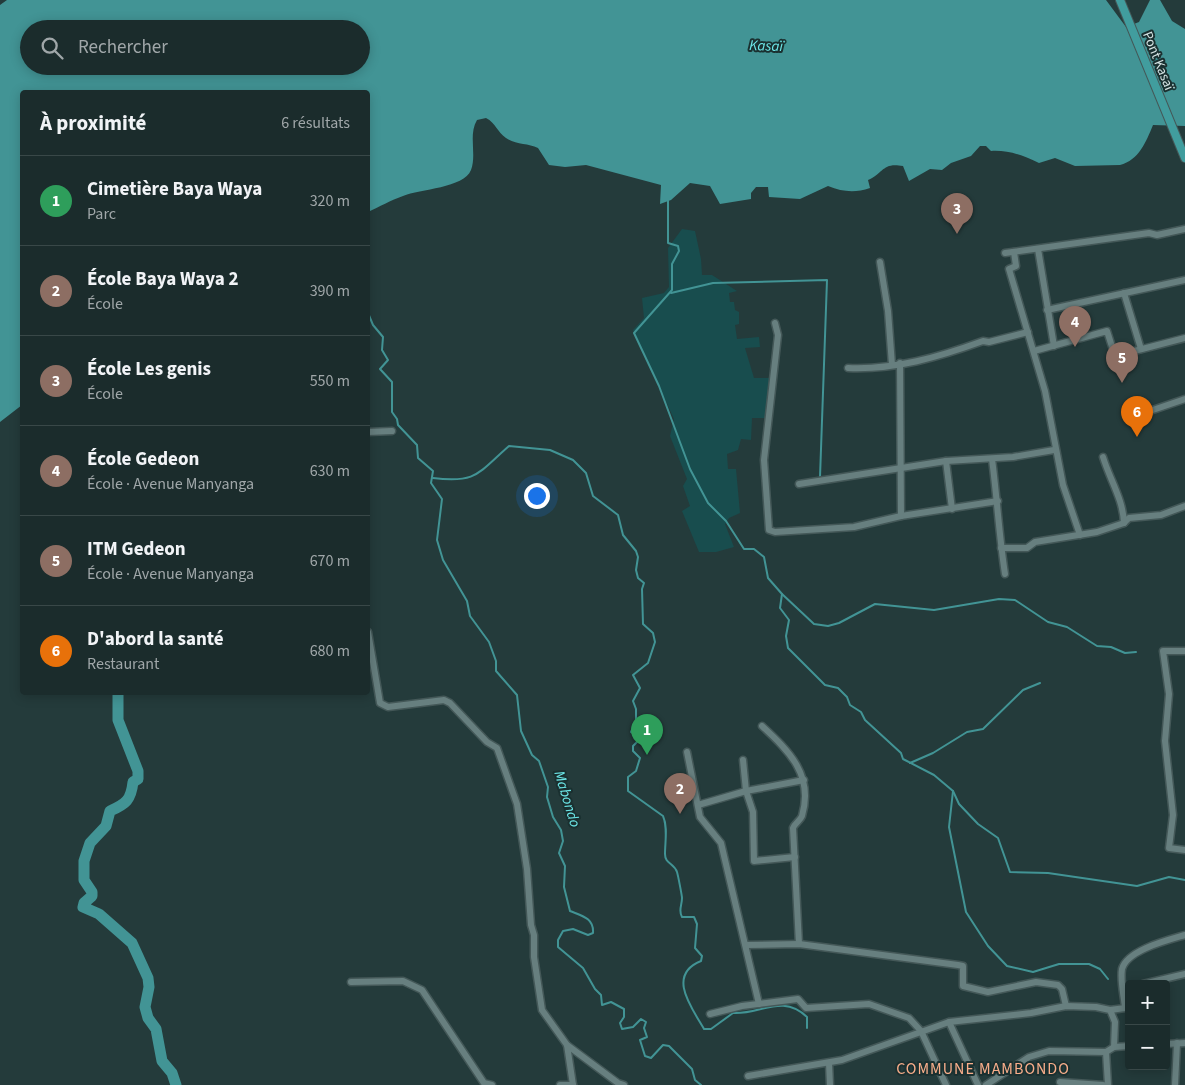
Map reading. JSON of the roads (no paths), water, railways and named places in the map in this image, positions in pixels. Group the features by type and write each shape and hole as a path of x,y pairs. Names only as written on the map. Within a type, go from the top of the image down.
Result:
{"main road":[{"name":"Pont Kasaï","path":"1120,0 1185,158"}],"street":[{"path":"1005,253 1150,233 1157,235 1185,229"},
{"path":"1038,249 1054,346"},
{"path":"1014,252 1016,266 1009,269 1034,351 1063,485 1080,535"},
{"path":"880,262 888,311 892,365"},
{"path":"1047,310 1185,280"},
{"path":"1124,293 1141,349"},
{"path":"775,323 778,336 764,460 769,530 775,532 854,527 901,516 998,501"},
{"path":"1034,351 1107,331 1115,356 1185,338"},
{"path":"848,368 877,369 900,363 924,360 983,341 989,342 1028,332"},
{"path":"900,363 901,516"},
{"path":"1138,415 1185,399"},
{"path":"370,432 392,431"},
{"path":"799,484 946,461 992,459 1054,450"},
{"path":"1103,457 1108,476 1118,492 1123,508 1124,523"},
{"path":"992,459 998,501 997,523 1005,574"},
{"path":"946,461 952,509"},
{"path":"1001,548 1027,548 1035,542 1080,535 1124,523 1129,518 1161,515 1185,506"},
{"path":"370,644 380,703 388,707 444,700 450,703 487,742 497,748 518,804 527,869 530,925 534,935 534,957 542,1010 567,1045 618,1083 624,1085"},
{"path":"1185,651 1163,651 1169,686 1165,741 1173,815 1170,848 1185,850"},
{"path":"762,726 785,748 802,772 804,780 802,816 793,828 799,944"},
{"path":"687,752 700,817 721,843 759,1004"},
{"path":"743,760 746,791 753,812 754,861 795,857"},
{"path":"698,805 746,791 804,780"},
{"path":"1125,982 1122,969 1127,959 1146,948 1185,935"},
{"path":"746,945 799,944 958,964 963,966 963,986 988,992 1036,982 1058,985 1062,988 1066,1006"},
{"path":"1160,980 1185,974"},
{"path":"351,982 403,981 422,990 484,1083 492,1085"},
{"path":"710,1014 759,1004 798,1000 806,1008 870,1004 909,1018 921,1031 946,1085"},
{"path":"748,1076 829,1063 949,1022 1031,1013 1066,1006 1096,1006 1110,1010 1125,1008"},
{"path":"1110,1010 1114,1022 1114,1047"},
{"path":"949,1022 978,1085"},
{"path":"1170,1044 1185,1043"},
{"path":"1175,1085 1177,1044"},
{"path":"560,1085 573,1085 567,1045"},
{"path":"986,1085 1029,1056 1049,1051 1106,1052 1114,1047 1125,1046"},
{"path":"1106,1052 1108,1085"},
{"path":"829,1063 830,1085"},
{"path":"1060,1082 1104,1085"}],"water":[{"name":"Kasaï","path":"7,0 1106,0 1126,27 1139,22 1150,0 1160,0 1172,21 1185,29 1185,126 1153,125 1141,150 1127,163 1120,165 1075,166 1055,158 1039,163 1015,154 991,151 986,146 980,146 971,156 951,163 942,170 930,169 909,181 903,166 896,165 887,167 868,180 870,188 859,191 844,191 828,186 800,199 769,197 768,187 756,187 751,193 751,199 720,204 710,186 690,183 671,200 660,204 661,185 586,165 565,167 549,165 538,148 518,143 503,136 492,122 486,118 477,120 474,126 473,164 467,176 451,184 399,198 370,211 370,90 20,90 20,407 0,422 0,5"}],"waterway":[{"path":"668,201 668,243 678,246 679,251 672,264 672,290 634,333 659,386 690,469 708,503 726,521 744,549 754,549 764,557 768,578 782,594 780,608 789,620 786,636 788,648 825,685 838,688 847,697 850,705 861,712 865,720 901,753 903,759 934,775 953,791 959,804 978,824 998,838 1010,872 1048,873 1137,886 1169,877 1185,880"},
{"path":"671,293 713,283 827,280 820,477"},
{"name":"Mabondo","path":"370,318 373,325 383,337 382,350 388,360 380,369 392,382 392,412 397,419 398,425 417,445 418,458 433,471 431,483 442,499 437,540 443,560 467,601 470,616 489,642 496,661 496,671 517,695 521,731 532,755 539,761 548,787 547,797 553,817 561,830 563,841 559,853 565,866 564,887 570,911 583,916 592,924 593,933 588,935 573,929 563,931 558,940 558,947 583,968 595,989 601,995 602,1005 611,1002 624,1009 624,1017 620,1023 622,1029 633,1027 641,1019 646,1022 644,1028 647,1037 640,1040 645,1056 651,1058 663,1045 669,1046 692,1069 695,1080 701,1085"},
{"path":"433,478 459,479 476,474 509,446 550,450 573,460 586,473 593,496 618,515 623,535 636,551 638,557 636,570 638,578 644,583 642,589 643,624 653,633 655,642 648,663 633,675 640,688 633,701 636,709 636,721 631,732 638,737 637,742 633,746 633,751 640,758 636,771 628,777 628,791 663,816 666,830 665,857 677,872 682,898 681,915 682,917 694,917 697,924 695,948 702,956 701,961 691,967 685,975 683,983 685,992 704,1029 711,1029 733,1013 780,1006 798,1010 807,1017 807,1028"},
{"path":"782,594 814,624 828,626 839,623 875,604 934,610 999,599 1015,600 1048,622 1067,627 1097,646 1111,647 1125,653 1136,652"},
{"path":"910,763 933,753 967,732 983,729 1023,690 1040,683"},
{"path":"118,695 118,720 138,771 138,779 133,782 127,801 110,811 106,826 90,843 84,861 84,880 92,892 92,896 84,903 83,907 99,914 132,943 148,978 149,987 145,1007 148,1018 156,1029 162,1061 172,1073 176,1085"},
{"path":"953,791 949,827 966,912 988,946 1007,966 1033,972 1059,964 1089,964 1100,969 1108,979"}],"place":[{"name":"École Les genis","path":"957,234"},
{"name":"École Gedeon","path":"1075,347"},
{"name":"ITM Gedeon","path":"1122,383"},
{"name":"D'abord la santé","path":"1137,437"},
{"name":"Cimetière Baya Waya","path":"647,755"},
{"name":"École Baya Waya 2","path":"680,814"}],"district":[{"name":"COMMUNE MAMBONDO","path":"983,1069"}]}
